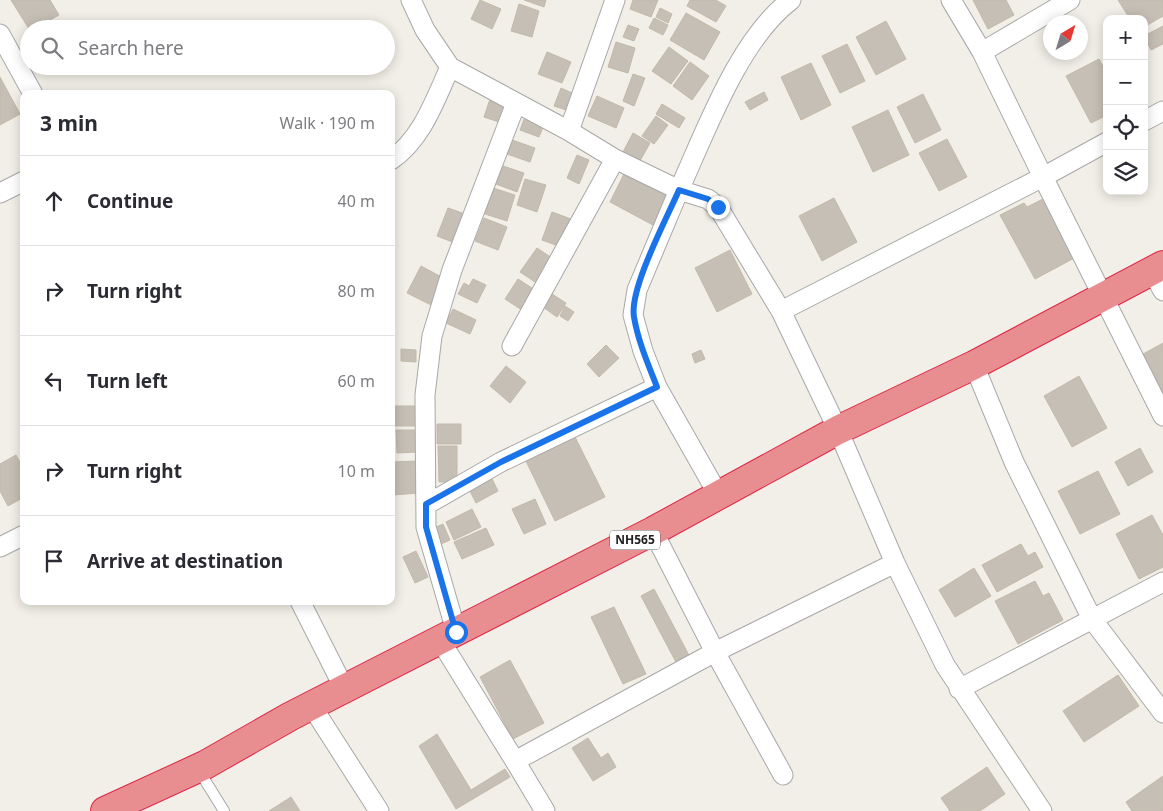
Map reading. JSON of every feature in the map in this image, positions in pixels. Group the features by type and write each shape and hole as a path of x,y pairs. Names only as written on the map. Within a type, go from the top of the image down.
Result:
{"highway":[{"name":"NH565","path":"105,811 198,768 344,688 653,531 838,430 974,365 1102,296 1159,276"}],"street":[{"path":"411,0 425,30 450,67 569,131 615,159 679,190 708,199 718,207 782,311 838,430 894,563 959,689 1042,811"},
{"path":"569,131 615,0"},
{"path":"719,496 657,387 643,351 633,315 637,290 679,190 720,101 755,37 781,8 792,0"},
{"path":"951,0 982,52 1163,416"},
{"path":"982,52 1070,0"},
{"path":"0,34 20,70"},
{"path":"395,157 401,153 421,128 450,67"},
{"path":"23,75 31,90"},
{"path":"516,103 452,270 432,336 425,394 426,527 448,636 515,761 545,811"},
{"path":"1148,119 1163,110"},
{"path":"782,311 1103,144"},
{"path":"512,346 615,159"},
{"path":"0,193 20,183"},
{"path":"974,365 1014,462 1092,619 1163,713"},
{"path":"426,504 501,462 657,387"},
{"path":"653,531 715,652 783,775"},
{"path":"0,547 20,537"},
{"path":"515,761 715,652 894,563"},
{"path":"959,689 1163,582"},
{"path":"302,605 344,688"},
{"path":"312,705 379,811"}],"lane":[{"path":"198,768 224,811"}],"building":[{"path":"11,0 50,0 59,15 50,20 23,20"},
{"path":"480,0 501,9 492,29 471,19"},
{"path":"524,0 546,0 544,7"},
{"path":"633,0 658,0 651,17 630,9"},
{"path":"690,0 716,0 726,6 716,22 687,6"},
{"path":"973,0 1006,0 1014,15 988,29"},
{"path":"1118,0 1163,0 1163,16 1148,25 1148,15 1127,15"},
{"path":"519,4 539,11 532,37 511,31"},
{"path":"660,8 672,14 668,23 656,17"},
{"path":"686,13 720,32 704,60 670,40"},
{"path":"654,18 668,25 663,35 649,28"},
{"path":"886,21 906,59 876,75 856,37"},
{"path":"628,25 639,29 634,41 623,37"},
{"path":"1163,26 1163,44 1151,50 1148,44 1148,34"},
{"path":"616,42 635,48 628,73 608,67"},
{"path":"847,44 865,81 840,93 822,56"},
{"path":"669,47 688,61 671,84 652,71"},
{"path":"547,52 571,62 562,83 538,74"},
{"path":"1099,59 1103,66 1103,117 1091,123 1066,76"},
{"path":"690,62 709,76 692,100 673,86"},
{"path":"811,63 831,105 801,120 781,77"},
{"path":"633,74 645,78 634,106 623,101"},
{"path":"0,77 20,114 0,125"},
{"path":"561,88 572,93 566,110 554,106"},
{"path":"764,92 768,100 750,110 745,102"},
{"path":"492,93 507,99 499,122 484,117"},
{"path":"923,94 941,130 915,143 897,107"},
{"path":"597,96 624,108 616,128 588,116"},
{"path":"662,104 685,118 679,128 656,114"},
{"path":"888,110 909,155 873,172 852,127"},
{"path":"526,114 545,122 539,137 520,130"},
{"path":"656,116 668,125 654,144 642,136"},
{"path":"633,133 650,143 640,161 623,152"},
{"path":"947,139 967,177 939,191 919,153"},
{"path":"512,140 535,148 530,162 507,154"},
{"path":"577,155 589,160 579,184 567,178"},
{"path":"503,166 524,173 517,192 496,184"},
{"path":"625,172 669,194 653,225 610,202"},
{"path":"525,179 546,185 537,212 517,205"},
{"path":"493,188 515,195 507,221 485,214"},
{"path":"1049,196 1080,255 1035,279 1000,215 1024,203 1027,207"},
{"path":"834,198 857,242 822,261 799,216"},
{"path":"448,208 465,214 455,243 437,236"},
{"path":"552,212 571,219 561,247 542,240"},
{"path":"484,218 507,227 498,250 475,241"},
{"path":"537,248 555,260 538,284 520,272"},
{"path":"730,250 752,294 717,312 695,268"},
{"path":"421,266 447,280 433,306 407,293"},
{"path":"473,279 486,285 477,303 458,294 464,283 469,286"},
{"path":"518,279 538,292 525,312 505,299"},
{"path":"552,294 566,303 557,317 543,307"},
{"path":"565,306 574,312 568,321 560,316"},
{"path":"453,309 476,320 470,334 446,323"},
{"path":"1163,343 1163,406 1136,358"},
{"path":"606,345 619,358 599,377 587,364"},
{"path":"401,349 416,350 416,362 401,361"},
{"path":"701,350 705,359 695,363 692,354"},
{"path":"506,366 526,382 510,403 490,386"},
{"path":"1079,376 1107,428 1072,447 1044,396"},
{"path":"395,406 421,406 422,426 395,426"},
{"path":"437,424 461,424 461,444 437,444"},
{"path":"396,430 417,430 417,452 397,453"},
{"path":"574,435 605,497 555,521 525,459"},
{"path":"438,446 457,446 457,482 439,482"},
{"path":"1140,448 1153,472 1128,486 1115,462"},
{"path":"16,455 20,462 20,499 8,506 0,491 0,464"},
{"path":"418,461 420,493 395,495 395,462"},
{"path":"1098,471 1120,514 1080,534 1058,491"},
{"path":"490,475 498,491 476,503 468,487"},
{"path":"535,499 546,524 524,534 512,509"},
{"path":"472,509 481,527 454,540 446,522"},
{"path":"1152,515 1163,535 1163,567 1139,579 1116,534"},
{"path":"443,524 450,540 441,544 434,528"},
{"path":"486,528 494,545 462,559 454,542"},
{"path":"1021,544 1028,556 1035,552 1043,567 997,592 982,565"},
{"path":"416,551 428,577 415,583 403,557"},
{"path":"974,568 991,596 955,617 939,590"},
{"path":"1035,581 1043,596 1049,593 1063,620 1018,644 995,601"},
{"path":"654,589 691,659 678,666 641,596"},
{"path":"614,607 646,674 623,684 591,617"},
{"path":"510,660 544,723 513,739 480,677"},
{"path":"1118,675 1139,706 1084,742 1063,711"},
{"path":"437,734 471,790 505,769 510,777 456,809 419,746"},
{"path":"588,738 601,758 608,753 616,767 593,781 572,748"},
{"path":"987,767 1005,794 980,811 950,811 941,798"},
{"path":"1163,776 1163,811 1132,811 1126,802"},
{"path":"291,797 300,811 269,811"}],"route":[{"path":"456,632 426,527 426,504 501,462 657,387 643,351 633,315 637,290 679,190 697,194 708,199 718,207"}]}
